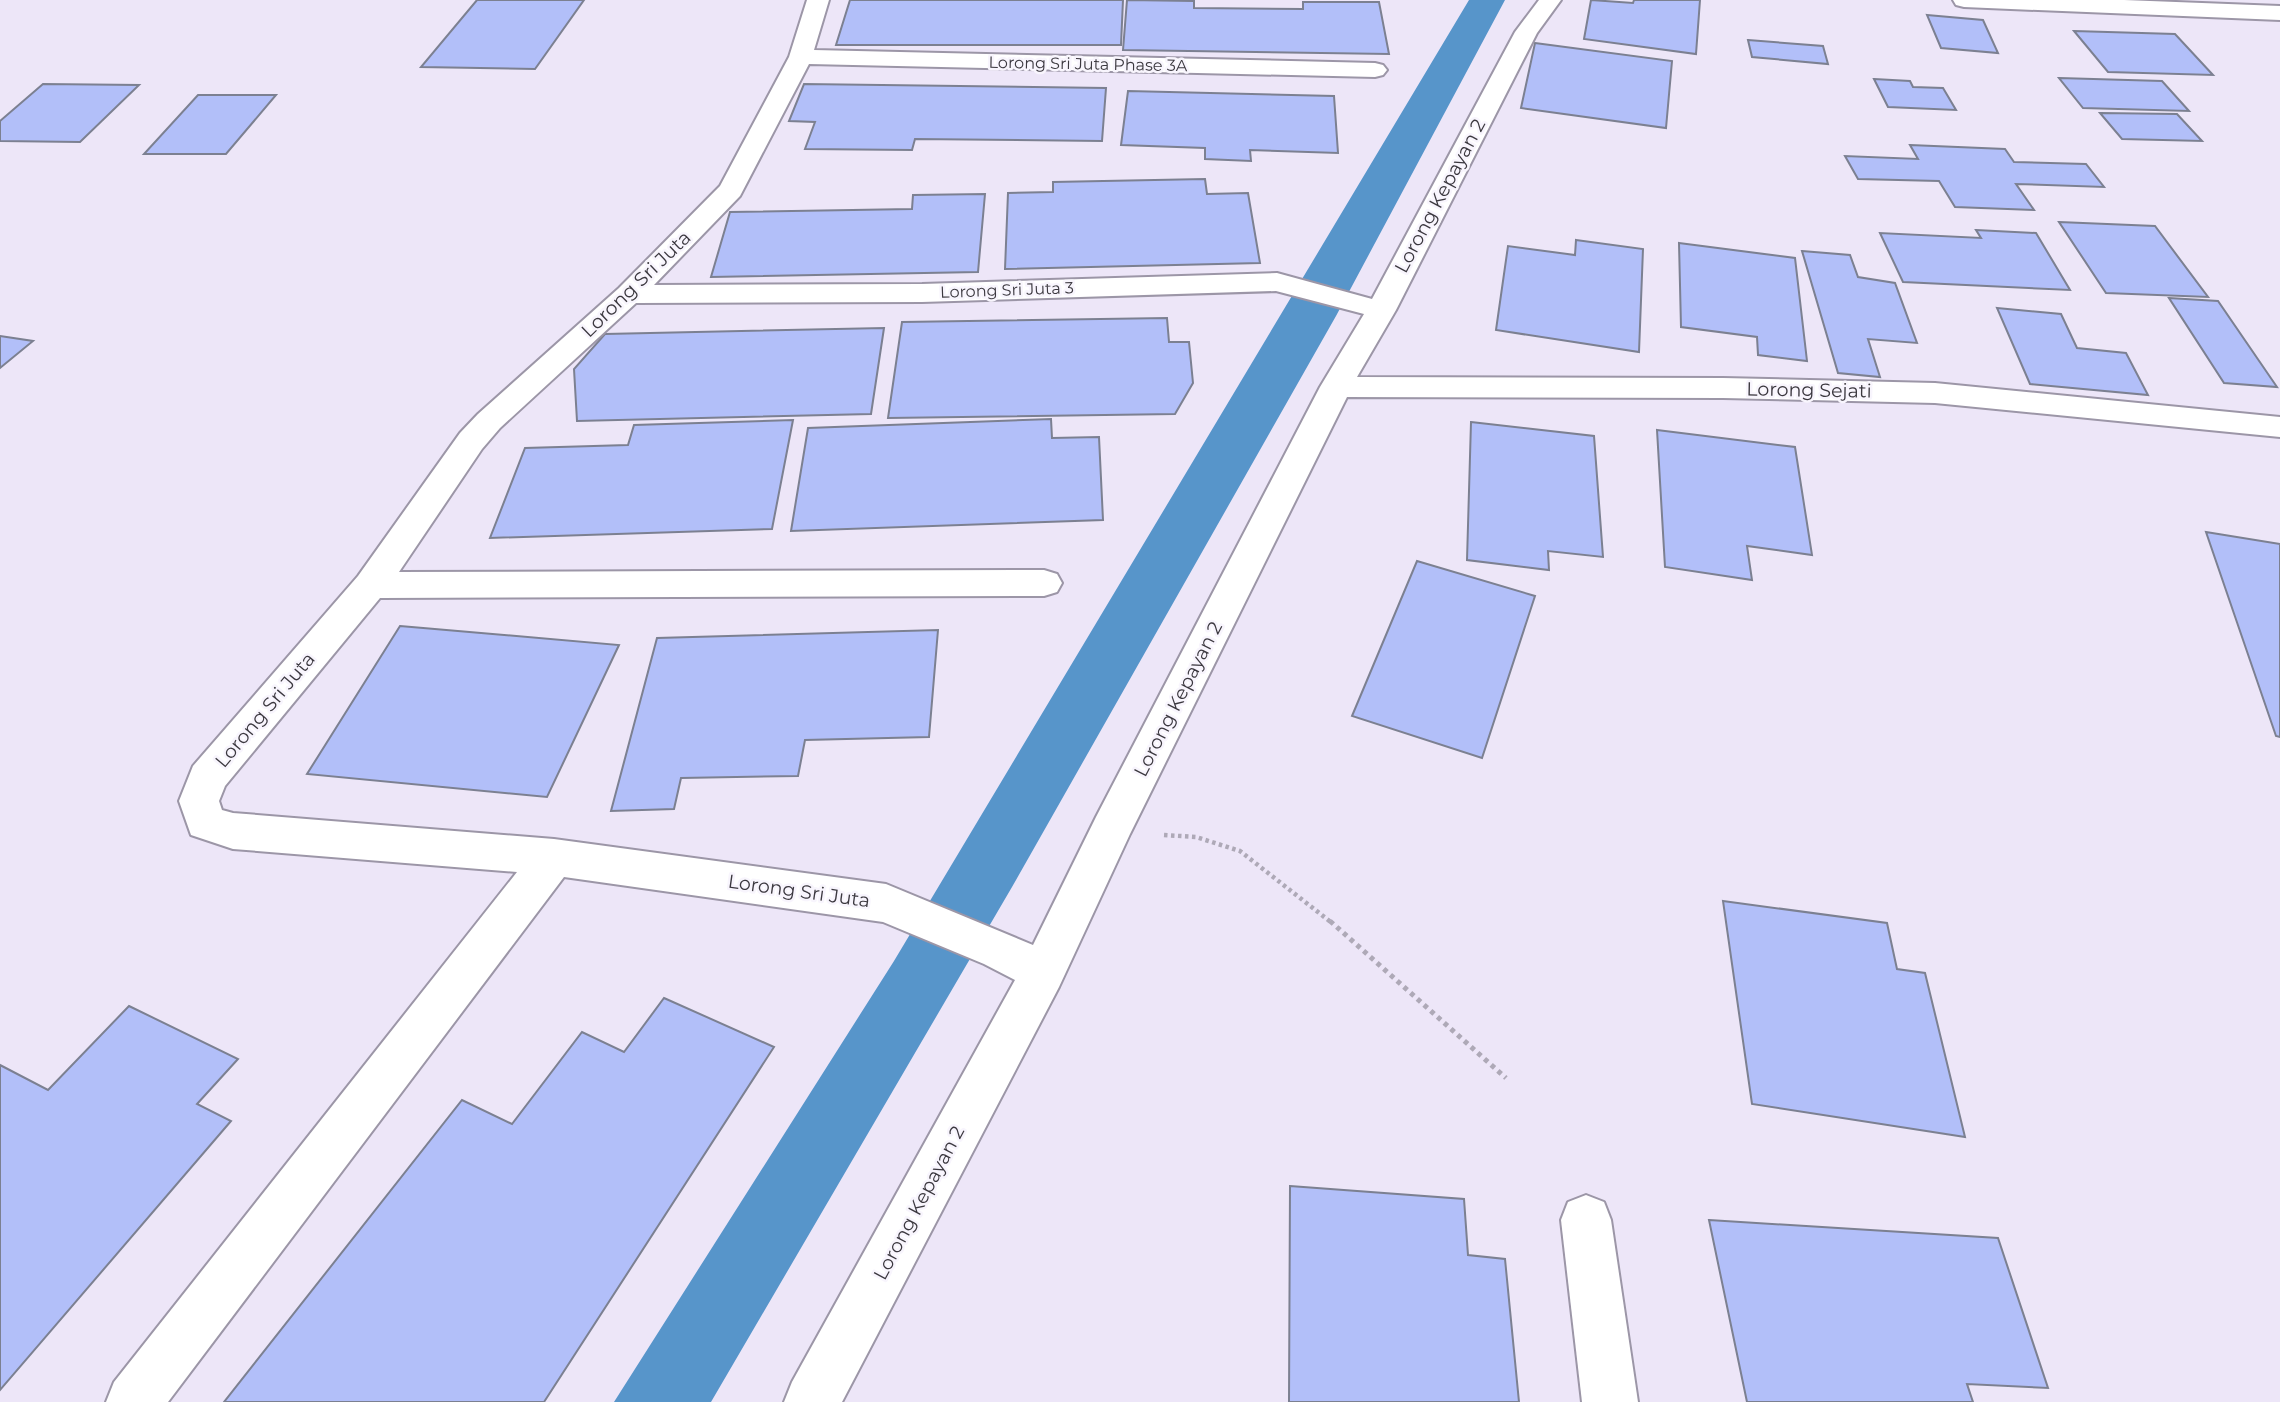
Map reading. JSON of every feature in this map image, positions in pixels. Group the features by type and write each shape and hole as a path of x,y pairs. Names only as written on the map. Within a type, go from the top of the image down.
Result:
{"street":[{"name":"Lorong Sri Juta","path":"818,0 801,57 731,190 629,294 489,421 471,441 371,585 207,778 199,801 206,823 233,831 554,857 886,903 1000,950 1043,972"},
{"name":"Lorong Kepayan 2","path":"812,1402 1043,972 1111,830 1336,387 1368,306 1526,32 1550,0"},
{"path":"1964,0 2280,13"},
{"name":"Lorong Sri Juta Phase 3A","path":"801,57 1375,70"},
{"name":"Lorong Sri Juta 3","path":"629,294 922,293 1277,282 1368,306"},
{"name":"Lorong Sejati","path":"1336,387 1723,388 1936,393 2280,427"},
{"path":"371,585 1044,583"},
{"path":"134,1402 554,857"},
{"path":"1586,1220 1610,1402"}],"path":[{"path":"1111,830 1196,837 1240,852 1355,941 1506,1078"}],"water":[{"path":"1469,0 1505,0 1336,316 1012,887 711,1402 614,1402 894,961"}],"building":[{"path":"477,0 584,0 535,69 421,67"},
{"path":"850,0 1123,0 1121,45 836,45"},
{"path":"1127,0 1194,1 1194,8 1303,9 1303,2 1379,2 1389,54 1123,50"},
{"path":"1591,0 1633,3 1634,0 1700,0 1696,54 1584,39"},
{"path":"1927,15 1983,20 1998,53 1941,48"},
{"path":"2074,31 2175,34 2213,75 2108,72"},
{"path":"1748,40 1823,46 1828,64 1752,57"},
{"path":"1535,43 1672,61 1666,128 1521,108"},
{"path":"2059,78 2162,81 2189,111 2083,108"},
{"path":"1874,79 1910,81 1913,87 1943,88 1956,110 1888,107"},
{"path":"43,84 139,85 80,142 0,141 0,121"},
{"path":"804,84 1106,88 1102,141 915,139 912,150 805,149 815,122 789,121"},
{"path":"1128,91 1334,96 1338,153 1250,150 1251,161 1205,159 1205,148 1121,145"},
{"path":"198,95 276,95 226,154 144,154"},
{"path":"2100,113 2177,114 2202,141 2122,139"},
{"path":"1910,145 2005,149 2014,162 2086,164 2104,187 2016,184 2034,210 1955,207 1939,181 1858,179 1845,156 1918,159"},
{"path":"1205,179 1207,194 1248,193 1260,263 1005,269 1008,193 1053,192 1053,182"},
{"path":"985,194 978,272 711,277 730,212 912,209 913,195"},
{"path":"2059,222 2155,226 2208,297 2106,293"},
{"path":"1976,230 2036,233 2070,290 1903,282 1880,233 1981,238"},
{"path":"1576,240 1643,249 1639,352 1496,330 1508,246 1575,255"},
{"path":"1679,243 1795,258 1807,361 1758,355 1757,337 1681,327"},
{"path":"1802,251 1850,255 1858,277 1895,283 1917,343 1868,339 1880,377 1838,373"},
{"path":"2169,298 2218,301 2277,387 2224,383"},
{"path":"1997,308 2061,314 2077,348 2126,353 2148,395 2030,384"},
{"path":"1167,318 1169,342 1189,342 1193,383 1175,414 888,418 902,322"},
{"path":"884,328 871,414 577,421 574,369 605,334"},
{"path":"0,336 33,341 0,368"},
{"path":"1051,419 1052,438 1099,437 1103,520 791,531 808,428"},
{"path":"793,420 772,529 490,538 525,448 628,445 634,425"},
{"path":"1471,422 1594,436 1603,557 1548,551 1549,570 1467,560"},
{"path":"1657,430 1795,447 1812,555 1747,546 1752,580 1665,567"},
{"path":"2206,532 2280,544 2280,737 2276,736"},
{"path":"1417,561 1535,596 1482,758 1352,716"},
{"path":"400,626 619,645 547,797 307,774"},
{"path":"938,630 929,737 805,740 798,776 681,778 674,809 611,811 657,638"},
{"path":"1723,901 1887,923 1897,969 1925,973 1965,1137 1752,1104"},
{"path":"664,998 774,1047 544,1402 224,1402 462,1100 512,1124 582,1032 624,1052"},
{"path":"129,1006 238,1059 197,1104 231,1121 0,1390 0,1065 48,1090"},
{"path":"1290,1186 1464,1199 1468,1255 1505,1259 1519,1402 1289,1402"},
{"path":"1709,1220 1998,1238 2048,1388 1967,1384 1973,1402 1747,1402"}]}
